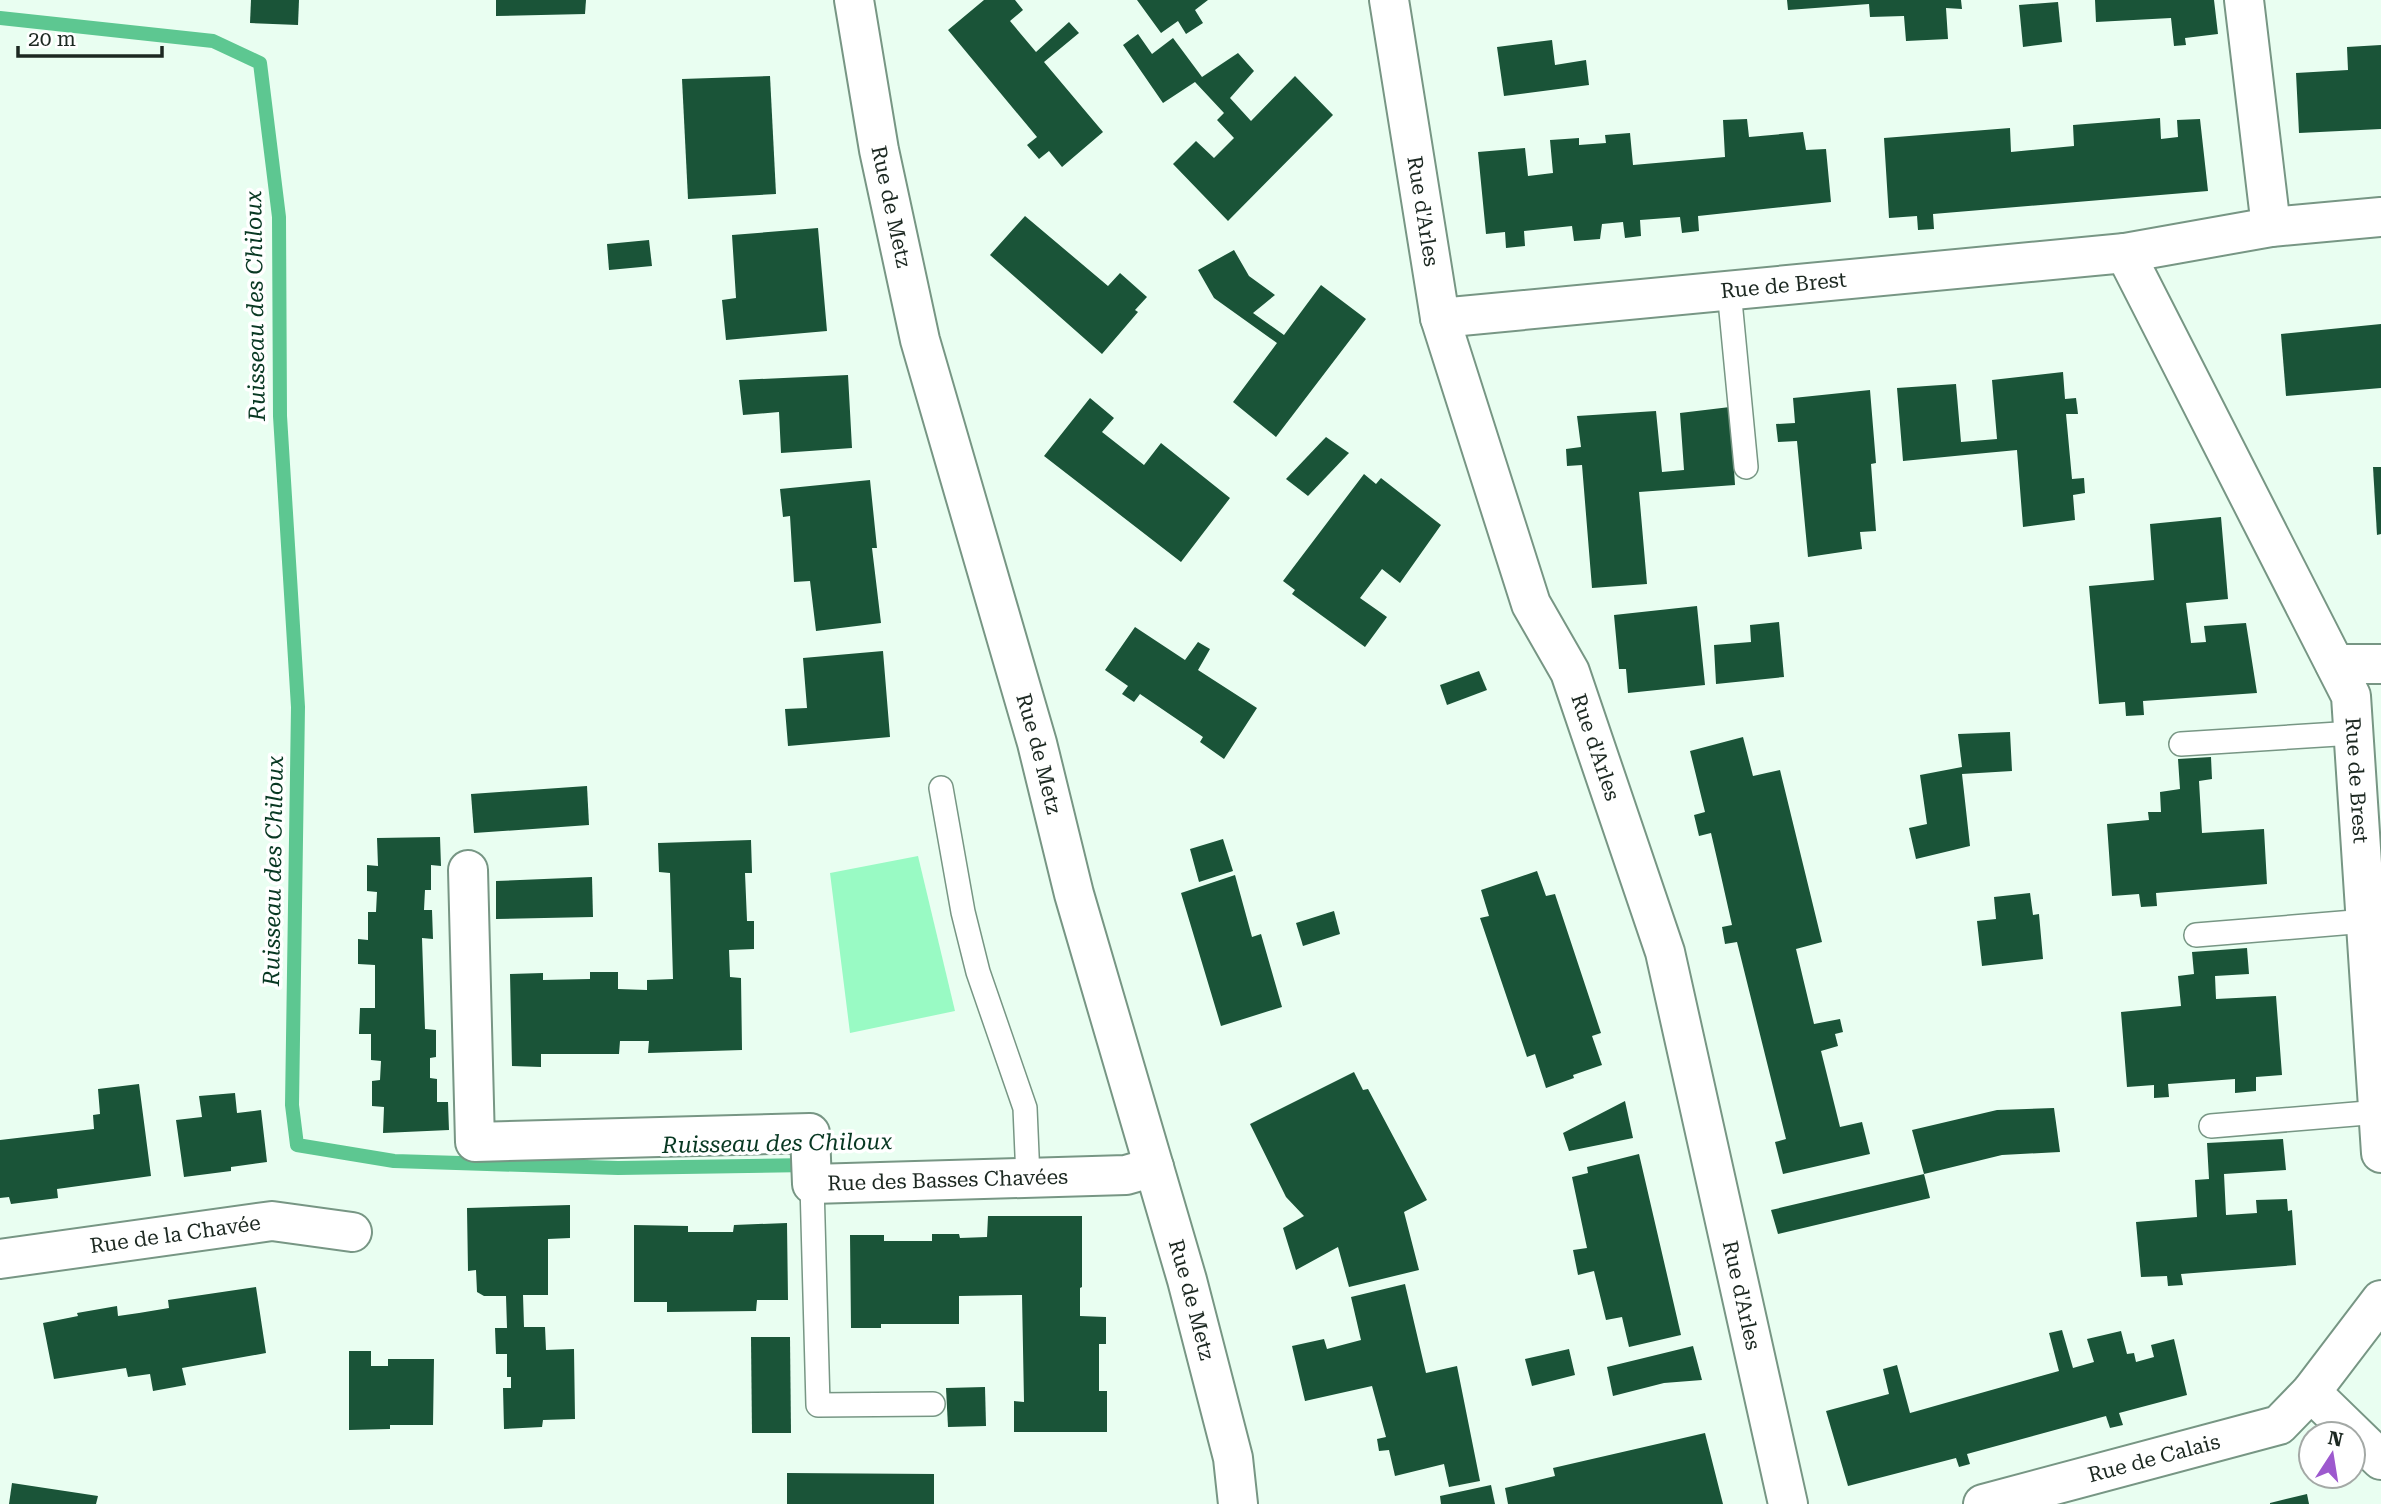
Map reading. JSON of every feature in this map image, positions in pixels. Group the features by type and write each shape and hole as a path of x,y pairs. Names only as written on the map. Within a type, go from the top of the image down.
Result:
{"street":[{"name":"Rue de Metz","path":"854,0 879,150 920,340 1037,743 1074,894 1187,1280 1233,1458 1238,1504"},
{"name":"Rue d'Arles","path":"1389,0 1440,318 1531,604 1570,672 1665,952 1788,1504"},
{"path":"2244,0 2271,227"},
{"name":"Rue de Brest","path":"1440,318 2125,253 2271,227 2381,217"},
{"name":"Rue de Brest","path":"2125,253 2351,696 2381,1153"},
{"path":"2336,664 2381,664"},
{"name":"Rue des Basses Chavées","path":"468,870 475,1142 810,1133 812,1184 1126,1175 1154,1167"},
{"name":"Rue de la Chavée","path":"0,1259 272,1221 352,1232"},
{"path":"2381,1300 2311,1391 2381,1460"},
{"name":"Rue de Calais","path":"1983,1504 2279,1425 2311,1391"}],"lane":[{"path":"1729,290 1746,467"},
{"path":"2181,744 2354,733"},
{"path":"940,788 963,912 978,972 1025,1108 1028,1178"},
{"path":"2196,935 2366,921"},
{"path":"2211,1126 2379,1112"},
{"path":"812,1184 818,1405 933,1404"}],"green space":[{"path":"918,856 955,1011 850,1033 830,873"}],"building":[{"path":"251,0 299,0 298,25 250,23"},
{"path":"496,0 586,0 585,14 496,16"},
{"path":"984,0 1015,0 1023,10 1010,21 1036,52 1069,22 1079,33 1044,62 1103,132 1062,167 1049,151 1039,159 1027,145 1037,137 948,30"},
{"path":"1137,0 1208,0 1195,10 1203,23 1186,34 1178,21 1161,33"},
{"path":"1787,0 1961,0 1962,9 1946,8 1948,39 1906,41 1904,16 1870,17 1869,4 1788,10"},
{"path":"2095,0 2214,0 2218,34 2185,38 2186,45 2174,46 2171,18 2096,22"},
{"path":"2058,2 2062,42 2023,47 2019,5"},
{"path":"1138,34 1152,54 1173,38 1202,77 1238,53 1254,71 1230,98 1251,121 1295,76 1333,115 1228,221 1173,164 1196,141 1214,158 1234,138 1217,120 1224,113 1195,82 1163,103 1123,45"},
{"path":"1552,40 1555,65 1586,60 1589,85 1504,96 1497,47"},
{"path":"2381,45 2381,129 2299,133 2296,73 2348,70 2347,47"},
{"path":"770,76 776,194 688,199 682,79"},
{"path":"2160,118 2161,139 2178,137 2177,120 2200,119 2208,191 1933,214 1934,229 1918,230 1917,216 1889,218 1884,138 2010,128 2011,152 2074,146 2073,125"},
{"path":"1747,119 1749,137 1803,132 1806,150 1826,149 1831,202 1698,216 1699,231 1682,233 1680,217 1640,220 1641,236 1625,238 1623,222 1602,224 1600,239 1574,241 1572,226 1524,231 1525,246 1506,248 1505,232 1486,234 1478,152 1525,148 1528,176 1553,173 1550,140 1579,138 1579,145 1606,143 1605,135 1630,133 1633,165 1725,157 1723,120"},
{"path":"1025,216 1108,286 1120,273 1147,297 1135,310 1138,312 1102,354 990,255"},
{"path":"818,228 827,331 726,340 722,300 736,298 732,235"},
{"path":"649,240 652,266 609,270 607,244"},
{"path":"1234,250 1249,276 1275,295 1253,313 1284,335 1321,285 1366,319 1276,437 1233,402 1277,343 1214,298 1198,270"},
{"path":"2381,324 2381,388 2286,396 2281,334"},
{"path":"2063,372 2065,399 2076,398 2078,414 2066,414 2072,479 2084,478 2085,493 2073,495 2075,520 2023,527 2017,450 1903,461 1897,388 1956,384 1961,442 1997,439 1992,380"},
{"path":"848,375 852,448 781,453 779,412 743,415 739,380"},
{"path":"1870,390 1876,463 1871,464 1876,531 1860,532 1862,549 1808,557 1797,441 1778,442 1776,424 1795,423 1793,398"},
{"path":"1090,398 1114,418 1102,432 1144,465 1161,443 1230,498 1181,562 1044,456"},
{"path":"1730,407 1735,485 1639,492 1647,584 1592,588 1582,465 1567,466 1566,449 1581,447 1577,416 1656,411 1662,472 1684,470 1680,413"},
{"path":"1326,437 1349,453 1308,496 1286,479"},
{"path":"2373,467 2381,467 2381,534 2377,535"},
{"path":"1364,474 1376,484 1381,478 1441,525 1400,583 1382,569 1360,598 1387,617 1365,647 1292,594 1295,590 1283,581"},
{"path":"870,480 877,548 872,548 881,623 816,631 810,581 794,582 790,516 783,517 780,489"},
{"path":"2221,517 2228,599 2186,603 2191,643 2206,642 2204,626 2246,623 2257,693 2143,701 2144,715 2126,716 2125,702 2099,704 2089,586 2154,580 2150,524"},
{"path":"1697,606 1705,685 1628,693 1626,669 1619,669 1614,615"},
{"path":"1779,622 1784,677 1716,684 1714,645 1751,642 1750,625"},
{"path":"1135,627 1185,660 1198,642 1210,649 1198,670 1257,708 1224,759 1200,742 1203,737 1140,694 1134,702 1122,694 1128,686 1105,670"},
{"path":"883,651 890,737 788,746 785,709 807,708 803,658"},
{"path":"1479,671 1487,690 1447,705 1440,685"},
{"path":"2010,732 2012,771 1962,774 1970,846 1916,859 1909,828 1927,824 1920,775 1962,767 1958,734"},
{"path":"1743,737 1753,776 1780,770 1822,942 1796,949 1814,1024 1840,1019 1843,1032 1835,1034 1838,1046 1821,1051 1840,1127 1862,1122 1870,1154 1783,1174 1775,1142 1786,1139 1737,942 1725,944 1722,927 1732,925 1711,833 1699,836 1694,815 1705,812 1690,751"},
{"path":"2211,757 2212,779 2199,781 2202,833 2264,829 2267,884 2156,893 2157,906 2141,907 2139,894 2112,896 2107,824 2149,820 2148,812 2161,812 2160,792 2180,789 2178,759"},
{"path":"587,786 589,825 474,833 471,794"},
{"path":"440,837 441,866 431,865 431,890 425,890 424,910 432,910 433,939 422,938 425,1029 436,1030 436,1057 430,1058 430,1078 437,1079 437,1102 448,1102 449,1130 383,1133 384,1107 372,1106 372,1081 380,1080 381,1061 371,1060 371,1034 359,1034 360,1008 375,1008 375,965 358,964 358,939 368,940 368,912 376,912 377,892 367,891 367,865 378,866 377,838"},
{"path":"1223,839 1233,871 1199,882 1190,849"},
{"path":"751,840 752,873 745,873 747,921 754,921 754,949 729,950 730,977 741,978 742,1050 648,1053 649,1041 620,1041 619,1054 541,1054 541,1067 512,1066 510,974 543,973 543,980 590,979 590,972 618,972 618,989 647,990 647,980 673,979 670,873 659,872 658,843"},
{"path":"1537,871 1546,896 1555,894 1601,1033 1592,1036 1602,1065 1546,1088 1535,1054 1527,1057 1480,918 1489,916 1481,890"},
{"path":"1235,875 1252,937 1261,934 1282,1007 1221,1026 1181,893"},
{"path":"592,877 593,917 496,919 496,881"},
{"path":"2030,893 2033,915 2039,914 2043,959 1982,966 1977,921 1996,919 1994,897"},
{"path":"1334,911 1340,934 1303,946 1296,923"},
{"path":"2247,948 2249,974 2215,976 2216,999 2276,996 2282,1075 2256,1077 2256,1091 2235,1093 2235,1079 2168,1084 2169,1097 2154,1098 2154,1085 2127,1087 2121,1012 2181,1006 2178,976 2194,974 2192,952"},
{"path":"1354,1072 1363,1090 1368,1089 1427,1200 1404,1212 1419,1270 1349,1287 1338,1247 1296,1270 1283,1228 1304,1216 1286,1197 1250,1124"},
{"path":"139,1084 151,1176 57,1189 58,1198 11,1204 9,1197 0,1198 0,1140 94,1129 93,1115 100,1114 98,1089"},
{"path":"235,1093 237,1113 261,1110 267,1162 231,1167 231,1171 184,1177 176,1120 202,1117 199,1096"},
{"path":"1625,1101 1633,1138 1569,1151 1563,1133"},
{"path":"2054,1108 2060,1152 2002,1155 1924,1174 1912,1130 1997,1110"},
{"path":"2283,1139 2286,1170 2224,1174 2226,1215 2257,1213 2256,1200 2287,1199 2288,1211 2292,1210 2296,1265 2181,1274 2183,1285 2168,1286 2167,1276 2141,1277 2136,1222 2197,1217 2195,1180 2209,1179 2207,1143"},
{"path":"1639,1154 1681,1335 1629,1347 1622,1317 1606,1320 1594,1271 1578,1275 1573,1250 1587,1248 1572,1177 1588,1173 1587,1167"},
{"path":"1924,1174 1930,1198 1778,1234 1771,1210"},
{"path":"570,1205 570,1238 548,1239 548,1295 523,1295 524,1327 545,1327 546,1350 574,1349 575,1419 543,1420 542,1427 504,1429 503,1388 511,1388 511,1377 507,1377 507,1354 496,1354 495,1328 507,1328 506,1296 484,1296 477,1292 476,1270 468,1271 467,1208"},
{"path":"988,1216 1082,1216 1080,1316 1106,1317 1106,1344 1099,1344 1099,1391 1107,1391 1107,1432 1014,1432 1014,1401 1024,1402 1022,1295 959,1296 959,1324 881,1324 881,1328 851,1328 850,1235 884,1235 884,1241 932,1241 932,1234 959,1234 960,1238 987,1237"},
{"path":"787,1223 788,1300 757,1300 756,1311 667,1312 667,1302 634,1302 634,1225 688,1226 688,1232 733,1232 734,1225"},
{"path":"1405,1284 1426,1373 1457,1366 1480,1481 1449,1487 1444,1464 1395,1476 1389,1450 1379,1451 1377,1439 1386,1437 1372,1386 1305,1401 1292,1346 1324,1339 1327,1349 1361,1340 1351,1297"},
{"path":"256,1287 266,1353 182,1368 186,1385 153,1391 150,1374 128,1377 126,1368 54,1379 43,1323 78,1316 77,1313 117,1306 118,1316 169,1308 168,1300"},
{"path":"2062,1330 2073,1368 2094,1362 2087,1339 2121,1331 2127,1354 2134,1353 2136,1362 2154,1357 2151,1345 2174,1339 2187,1395 2119,1413 2123,1425 2110,1428 2106,1416 1967,1454 1970,1464 1959,1467 1956,1458 1848,1486 1826,1411 1889,1394 1883,1369 1897,1365 1910,1413 2059,1371 2049,1333"},
{"path":"751,1337 790,1337 791,1433 752,1433"},
{"path":"1693,1346 1702,1380 1664,1383 1613,1396 1607,1367"},
{"path":"1569,1349 1575,1375 1532,1386 1525,1359"},
{"path":"349,1351 371,1351 371,1366 388,1366 388,1359 434,1359 433,1425 390,1425 390,1429 349,1430"},
{"path":"985,1387 986,1426 948,1427 946,1388"},
{"path":"1705,1433 1723,1504 1508,1504 1505,1488 1555,1476 1553,1468"},
{"path":"787,1473 934,1474 934,1504 787,1504"},
{"path":"12,1483 98,1496 96,1504 9,1504"},
{"path":"1491,1485 1495,1504 1441,1504 1440,1496"},
{"path":"2307,1494 2309,1504 2270,1504 2270,1503"}],"waterway":[{"name":"Ruisseau des Chiloux","path":"0,18 213,41 260,63 279,217 280,416 298,707 292,1105 297,1145 394,1161 618,1168 809,1165"}]}
